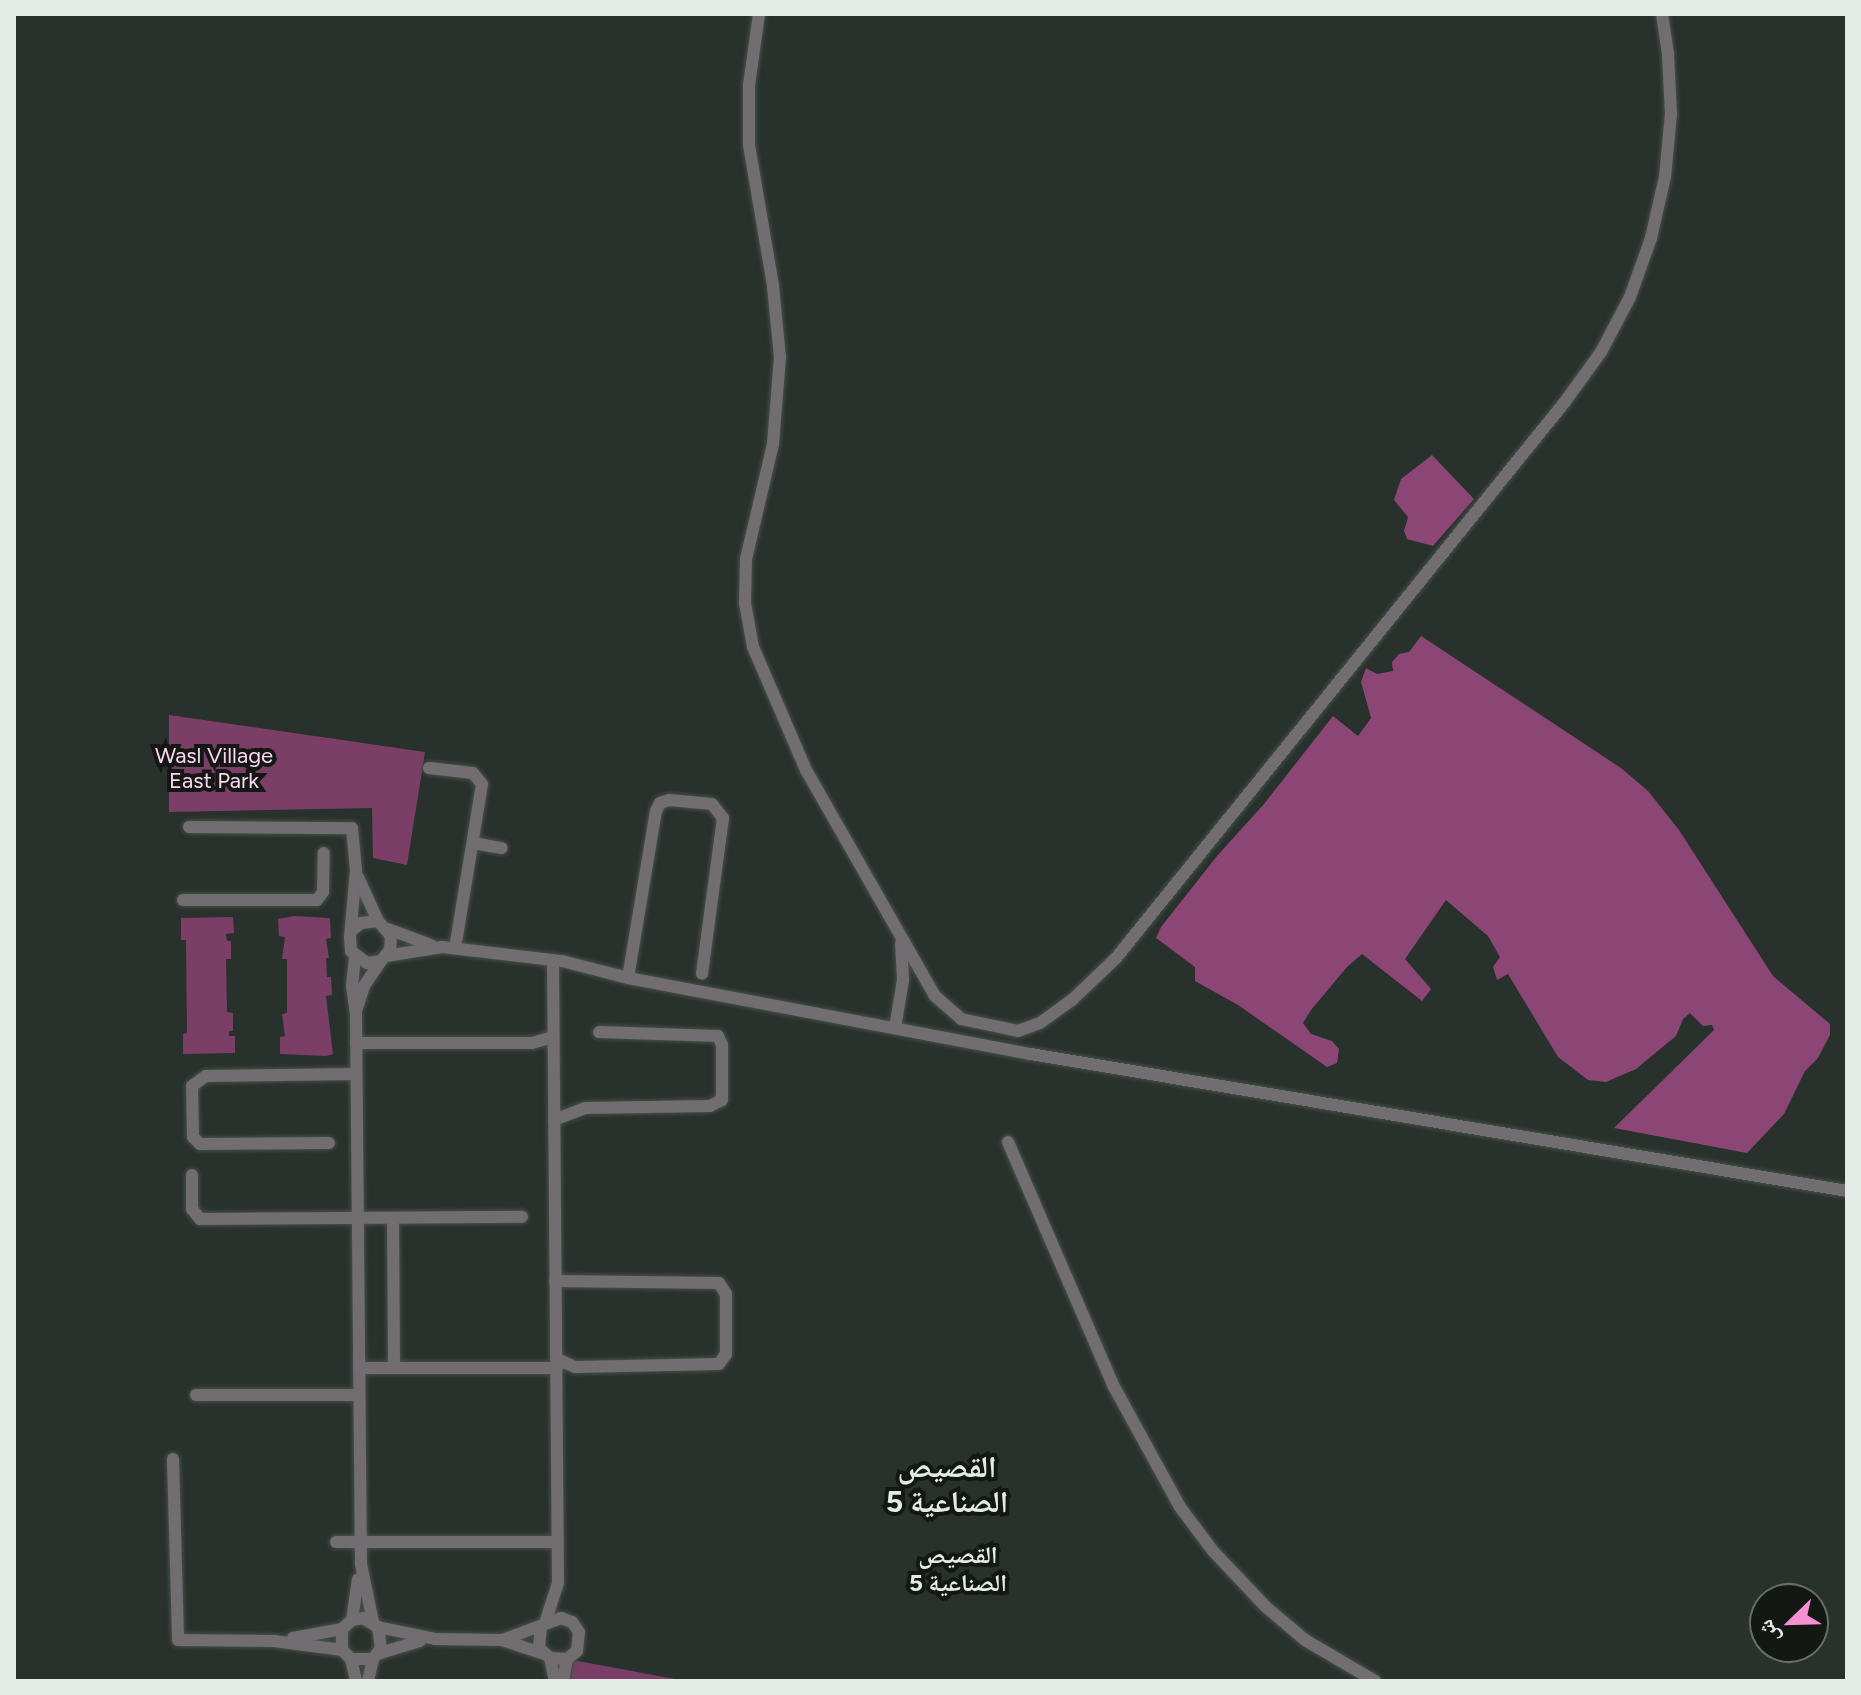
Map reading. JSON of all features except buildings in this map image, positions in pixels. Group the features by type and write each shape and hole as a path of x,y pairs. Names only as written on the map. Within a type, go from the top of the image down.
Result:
{"street":[{"path":"759,14 749,85 749,145 773,286 780,357 773,444 746,559 748,625 761,668 795,748 935,996 951,1013 972,1023 1010,1030 1032,1027 1056,1012 1116,958 1554,416 1601,352 1630,297 1651,238 1665,177 1671,114 1662,14"},
{"path":"429,768 480,777 482,785 473,843 448,948"},
{"path":"628,978 656,811 660,803 669,800 712,804 723,818 702,974"},
{"path":"189,827 349,826 354,832 356,870 349,944 355,957 352,986 356,1015 361,1564 347,1625 346,1655 356,1681"},
{"path":"473,843 502,848"},
{"path":"183,900 317,900 323,892 324,853"},
{"path":"356,870 392,943 364,986 356,1015"},
{"path":"352,930 366,921 448,948 557,960 628,978 895,1028 1847,1191"},
{"path":"895,1028 903,980 898,932"},
{"path":"355,957 367,963 448,948"},
{"path":"557,960 553,1037 558,1583 572,1622 579,1632 579,1645 567,1659 563,1681"},
{"path":"554,1120 585,1108 715,1106 722,1100 722,1045 714,1034 599,1032"},
{"path":"356,1043 532,1043 553,1037"},
{"path":"329,1143 200,1144 192,1132 192,1086 206,1076 356,1074"},
{"path":"1008,1142 1108,1374 1180,1507 1213,1551 1275,1616 1328,1655 1375,1681"},
{"path":"192,1175 192,1209 200,1219 522,1217"},
{"path":"393,1218 394,1368"},
{"path":"359,1368 719,1364 726,1354 726,1294 719,1283 573,1284 555,1281"},
{"path":"196,1395 359,1395"},
{"path":"173,1459 175,1636 181,1642 274,1641 346,1655 375,1656 435,1639"},
{"path":"336,1542 557,1542"},
{"path":"361,1564 382,1641 368,1681"},
{"path":"555,1681 547,1656 538,1641 558,1583"},
{"path":"274,1641 347,1625 363,1618 376,1625 435,1639 502,1640 547,1656 567,1659"},
{"path":"502,1640 555,1618 572,1622"}],"green space":[{"name":"Wasl Village East Park","path":"169,715 425,752 407,865 373,858 372,808 169,812"},
{"path":"294,916 330,918 331,938 326,939 329,958 326,958 332,995 326,996 333,1054 326,1056 280,1054 280,1037 285,1036 282,1014 287,1013 287,959 282,959 285,937 279,936 278,919"},
{"path":"233,917 234,933 226,934 227,941 231,941 231,959 226,959 227,1012 233,1013 233,1031 229,1031 229,1036 235,1036 235,1053 183,1054 183,1034 187,1033 186,940 181,940 181,918"},
{"path":"567,1659 686,1681 567,1681"}],"shaded area":[{"path":"1432,455 1474,499 1433,546 1407,539 1404,531 1408,517 1394,500 1401,479"},
{"path":"1421,636 1621,768 1648,791 1679,830 1773,976 1830,1024 1830,1035 1818,1058 1805,1071 1784,1114 1747,1153 1614,1128 1714,1030 1712,1025 1703,1026 1690,1013 1683,1019 1676,1036 1636,1069 1606,1082 1588,1080 1558,1057 1508,974 1497,980 1493,967 1500,957 1488,936 1446,900 1405,959 1431,989 1422,1001 1362,954 1311,1010 1303,1023 1311,1034 1332,1041 1339,1049 1337,1063 1327,1067 1238,1005 1195,981 1195,967 1156,938 1161,927 1217,856 1264,804 1333,716 1358,736 1371,718 1361,682 1366,668 1377,674 1393,671 1392,662 1399,654 1409,652"}],"district":[{"name":"القصيص الصناعية 5","path":"947,1484"},
{"name":"القصيص الصناعية 5","path":"958,1569"}]}
